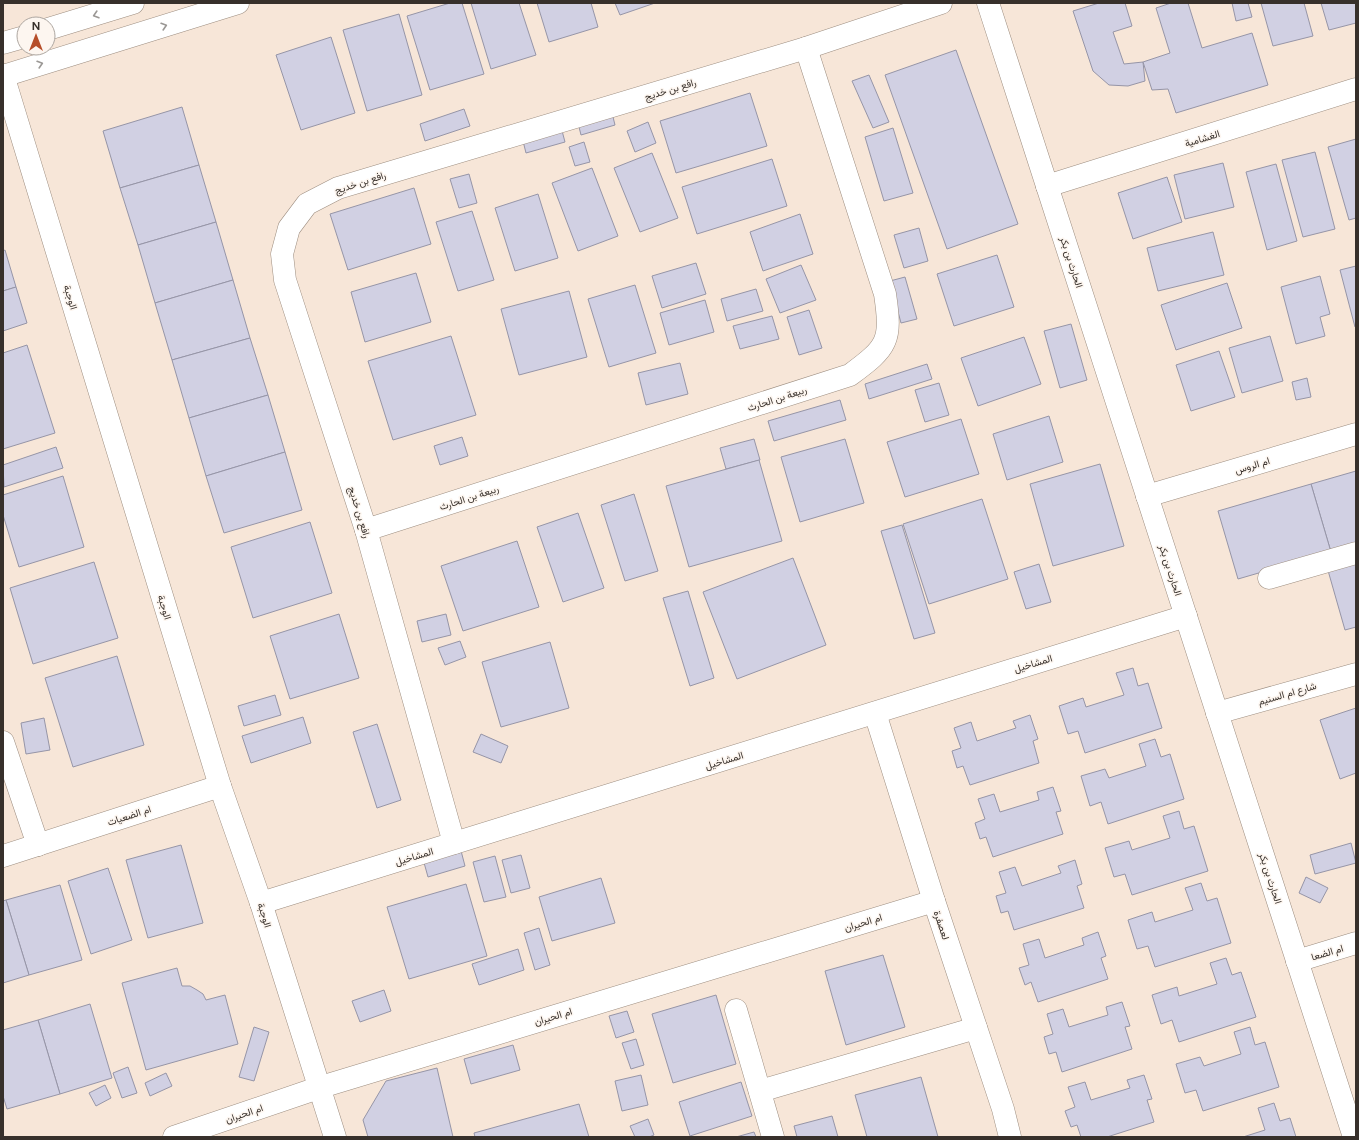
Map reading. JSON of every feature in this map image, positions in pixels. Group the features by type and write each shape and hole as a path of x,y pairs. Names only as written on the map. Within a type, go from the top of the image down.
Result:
{"street":[{"path":"56,27 133,3"},
{"path":"3,75 238,3"},
{"name":"رافع بن خديج","path":"454,843 366,530 285,280 282,254 289,228 307,204 338,188 806,48 942,3"},
{"name":"الحارث بن بكر","path":"988,3 1354,1137"},
{"path":"3,43 16,39"},
{"name":"ربيعة بن الحارث","path":"366,530 850,375 873,358 887,339 888,317 885,294 806,48"},
{"name":"الوجبة","path":"3,75 220,786 261,903 321,1087 335,1137"},
{"name":"الغشامية","path":"1047,186 1356,89"},
{"name":"ام الروس","path":"1147,496 1356,434"},
{"path":"1269,578 1356,553"},
{"name":"المشاخيل","path":"261,903 1186,616"},
{"name":"شارع ام السنيم","path":"1217,712 1356,674"},
{"name":"لعصفرة","path":"875,712 934,901 1003,1109 1010,1137"},
{"path":"3,742 38,845"},
{"name":"ام الضعيات","path":"3,856 220,786"},
{"name":"ام الحيران","path":"174,1137 321,1087 934,901"},
{"name":"ام الضعا","path":"1297,961 1356,943"},
{"path":"736,1010 773,1137"},
{"path":"760,1091 976,1028"}],"building":[{"path":"450,3 462,3 484,74 430,90 407,16"},
{"path":"471,3 519,3 536,55 491,69"},
{"path":"537,3 591,3 598,27 549,42"},
{"path":"615,3 655,3 620,15"},
{"path":"1099,3 1125,3 1132,26 1113,32 1124,64 1143,62 1145,81 1128,86 1109,85 1093,71 1073,11"},
{"path":"1171,3 1188,3 1202,48 1252,33 1268,85 1176,113 1168,89 1152,90 1143,62 1170,53 1156,8"},
{"path":"1232,3 1248,3 1252,17 1236,21"},
{"path":"1261,3 1304,3 1313,36 1273,46"},
{"path":"1321,3 1356,3 1356,23 1329,30"},
{"path":"399,14 422,95 367,111 343,30"},
{"path":"331,37 355,113 301,130 276,55"},
{"path":"956,50 1018,224 947,249 885,75"},
{"path":"869,75 889,122 873,128 852,81"},
{"path":"750,93 767,146 676,173 660,121"},
{"path":"182,107 199,165 120,188 103,131"},
{"path":"464,109 470,126 425,141 420,124"},
{"path":"612,113 615,125 581,135 578,123"},
{"path":"648,122 656,143 635,152 627,131"},
{"path":"561,127 565,142 526,153 522,137"},
{"path":"893,128 913,193 884,201 865,137"},
{"path":"1356,139 1356,218 1349,220 1328,147"},
{"path":"584,142 590,162 575,166 569,147"},
{"path":"1315,152 1335,229 1303,237 1282,160"},
{"path":"652,153 678,218 640,232 614,168"},
{"path":"772,159 787,206 697,234 682,187"},
{"path":"1223,163 1234,207 1185,219 1174,175"},
{"path":"1276,164 1297,241 1267,250 1246,172"},
{"path":"199,165 216,222 138,245 120,188"},
{"path":"592,168 618,236 578,251 552,183"},
{"path":"469,174 477,203 459,208 450,179"},
{"path":"1167,177 1182,222 1133,239 1118,193"},
{"path":"414,188 431,244 348,270 330,214"},
{"path":"538,194 558,258 515,271 495,208"},
{"path":"472,211 494,280 458,291 436,222"},
{"path":"800,214 813,254 763,271 750,232"},
{"path":"216,222 233,280 155,303 138,245"},
{"path":"919,228 928,261 904,268 894,235"},
{"path":"1213,232 1224,275 1158,291 1147,248"},
{"path":"5,250 16,287 3,291 3,251"},
{"path":"997,255 1014,307 954,326 937,274"},
{"path":"696,263 706,294 662,308 652,276"},
{"path":"801,265 816,300 780,313 766,279"},
{"path":"1356,266 1356,326 1355,327 1340,270"},
{"path":"416,273 431,322 365,342 351,292"},
{"path":"1320,276 1330,314 1320,317 1325,336 1296,344 1281,287"},
{"path":"905,277 917,319 901,323 890,281"},
{"path":"233,280 250,338 172,360 155,303"},
{"path":"1227,283 1242,328 1176,350 1161,305"},
{"path":"635,285 656,353 609,367 588,299"},
{"path":"16,287 27,323 3,331 3,291"},
{"path":"756,289 763,311 727,321 721,299"},
{"path":"569,291 587,357 519,375 501,309"},
{"path":"705,300 714,332 669,345 660,313"},
{"path":"809,310 822,348 799,355 787,317"},
{"path":"772,316 779,339 740,349 733,326"},
{"path":"1071,324 1087,380 1060,388 1044,331"},
{"path":"451,336 476,415 393,440 368,361"},
{"path":"1270,336 1283,381 1242,393 1229,348"},
{"path":"1024,337 1041,384 978,406 961,358"},
{"path":"250,338 268,395 189,418 172,360"},
{"path":"27,345 55,433 3,449 3,353"},
{"path":"1219,351 1235,397 1191,411 1176,365"},
{"path":"680,363 688,394 646,405 638,373"},
{"path":"927,364 932,379 869,399 865,384"},
{"path":"1307,378 1311,397 1296,400 1292,382"},
{"path":"939,383 949,415 925,422 915,390"},
{"path":"268,395 285,452 206,476 189,418"},
{"path":"840,400 846,420 774,441 768,421"},
{"path":"1049,416 1063,462 1007,480 993,434"},
{"path":"961,419 979,474 905,497 887,442"},
{"path":"462,437 468,456 440,465 434,446"},
{"path":"754,439 760,460 726,469 720,448"},
{"path":"845,439 864,503 800,522 781,457"},
{"path":"56,447 63,468 4,487 3,465"},
{"path":"285,452 302,510 224,533 206,476"},
{"path":"759,460 782,541 689,567 666,486"},
{"path":"1100,464 1124,546 1053,566 1030,484"},
{"path":"1356,471 1356,545 1331,552 1311,484"},
{"path":"63,476 84,547 19,567 3,515 3,495"},
{"path":"1311,484 1331,552 1238,579 1218,511"},
{"path":"634,494 658,571 625,581 601,505"},
{"path":"982,499 1008,579 929,604 903,524"},
{"path":"578,513 604,588 563,602 537,527"},
{"path":"310,522 332,593 253,618 231,547"},
{"path":"902,525 935,633 914,639 881,531"},
{"path":"517,541 539,607 463,631 441,566"},
{"path":"793,558 826,645 737,679 703,592"},
{"path":"1356,559 1356,627 1345,630 1327,567"},
{"path":"94,562 118,638 33,664 10,588"},
{"path":"1039,564 1051,602 1026,609 1014,572"},
{"path":"688,591 714,678 690,686 663,598"},
{"path":"339,614 359,678 290,699 270,636"},
{"path":"446,614 451,635 422,642 417,621"},
{"path":"460,641 466,657 445,665 438,648"},
{"path":"550,642 569,708 501,727 482,662"},
{"path":"117,656 144,745 73,767 45,678"},
{"path":"1133,668 1138,686 1148,683 1162,728 1085,753 1078,731 1068,734 1059,706 1083,698 1086,707 1124,695 1116,673"},
{"path":"275,695 281,715 244,726 238,706"},
{"path":"1356,708 1356,773 1340,779 1320,720"},
{"path":"1030,715 1038,739 1033,741 1039,763 970,785 963,766 957,768 952,751 961,748 954,728 971,722 977,741 1016,728 1013,721"},
{"path":"303,717 311,743 251,763 242,736"},
{"path":"44,718 50,750 26,754 21,723"},
{"path":"377,724 401,800 377,808 353,732"},
{"path":"481,734 508,746 501,763 473,752"},
{"path":"1155,739 1161,757 1170,754 1184,799 1108,824 1101,802 1090,806 1081,776 1105,769 1109,778 1146,766 1139,744"},
{"path":"1053,787 1061,811 1056,812 1063,834 993,857 986,837 980,839 975,823 985,819 978,799 994,794 1000,812 1039,800 1037,792"},
{"path":"1179,811 1184,829 1194,826 1208,871 1132,895 1125,874 1114,877 1105,848 1129,841 1132,850 1170,838 1163,816"},
{"path":"1351,843 1356,863 1315,874 1310,855"},
{"path":"181,845 203,923 148,938 126,860"},
{"path":"460,847 465,866 428,877 423,859"},
{"path":"521,855 530,888 511,893 502,860"},
{"path":"495,856 506,897 484,902 473,862"},
{"path":"1075,860 1082,884 1077,886 1084,908 1014,930 1008,911 1001,913 996,896 1006,893 999,872 1015,867 1022,886 1061,873 1058,866"},
{"path":"108,868 132,940 91,954 68,881"},
{"path":"1306,877 1328,888 1320,903 1299,893"},
{"path":"601,878 615,923 552,941 539,897"},
{"path":"1201,883 1207,901 1217,898 1231,943 1155,967 1148,946 1137,949 1128,920 1152,912 1155,922 1193,910 1185,888"},
{"path":"466,884 487,956 409,979 387,907"},
{"path":"60,885 82,960 29,975 6,900"},
{"path":"6,900 29,975 3,983 3,901"},
{"path":"539,928 550,965 535,970 524,933"},
{"path":"1098,932 1106,956 1101,958 1108,979 1038,1002 1031,982 1025,985 1019,968 1029,965 1023,944 1039,939 1045,958 1084,945 1082,938"},
{"path":"518,949 524,970 479,985 472,964"},
{"path":"883,955 905,1027 846,1045 825,971"},
{"path":"1226,958 1232,975 1241,972 1256,1017 1179,1042 1172,1020 1161,1024 1152,995 1177,987 1179,996 1217,984 1210,963"},
{"path":"177,968 182,986 190,986 197,990 203,994 206,1000 225,995 238,1044 146,1070 122,983"},
{"path":"384,990 391,1011 360,1022 352,1001"},
{"path":"716,995 736,1064 673,1083 652,1014"},
{"path":"1122,1002 1130,1026 1125,1027 1132,1049 1062,1072 1056,1052 1049,1054 1044,1037 1053,1034 1047,1014 1063,1009 1069,1027 1108,1015 1106,1007"},
{"path":"90,1004 112,1078 60,1094 38,1020"},
{"path":"627,1011 634,1032 616,1038 609,1016"},
{"path":"38,1020 60,1094 7,1109 3,1096 3,1030"},
{"path":"254,1027 269,1032 254,1081 239,1077"},
{"path":"1250,1027 1255,1045 1265,1042 1279,1087 1203,1111 1196,1090 1185,1093 1176,1064 1200,1057 1204,1066 1241,1054 1234,1032"},
{"path":"636,1039 644,1065 631,1069 622,1043"},
{"path":"513,1045 520,1070 471,1084 464,1059"},
{"path":"128,1067 137,1093 122,1098 113,1073"},
{"path":"437,1068 453,1137 368,1137 363,1120 386,1081"},
{"path":"166,1073 172,1086 150,1096 145,1083"},
{"path":"641,1075 648,1105 622,1111 615,1081"},
{"path":"1144,1075 1152,1099 1147,1100 1154,1122 1107,1137 1081,1137 1077,1125 1071,1127 1065,1111 1075,1107 1068,1087 1085,1082 1091,1100 1130,1088 1127,1080"},
{"path":"921,1077 938,1137 867,1137 855,1095"},
{"path":"741,1082 752,1116 690,1136 679,1102"},
{"path":"105,1085 111,1098 96,1106 89,1093"},
{"path":"1274,1103 1280,1121 1290,1118 1296,1137 1243,1137 1265,1130 1258,1108"},
{"path":"579,1104 589,1137 475,1137 474,1133"},
{"path":"832,1116 838,1137 797,1137 794,1126"},
{"path":"648,1119 654,1135 649,1137 635,1137 630,1126"},
{"path":"754,1132 756,1137 736,1137"}]}
